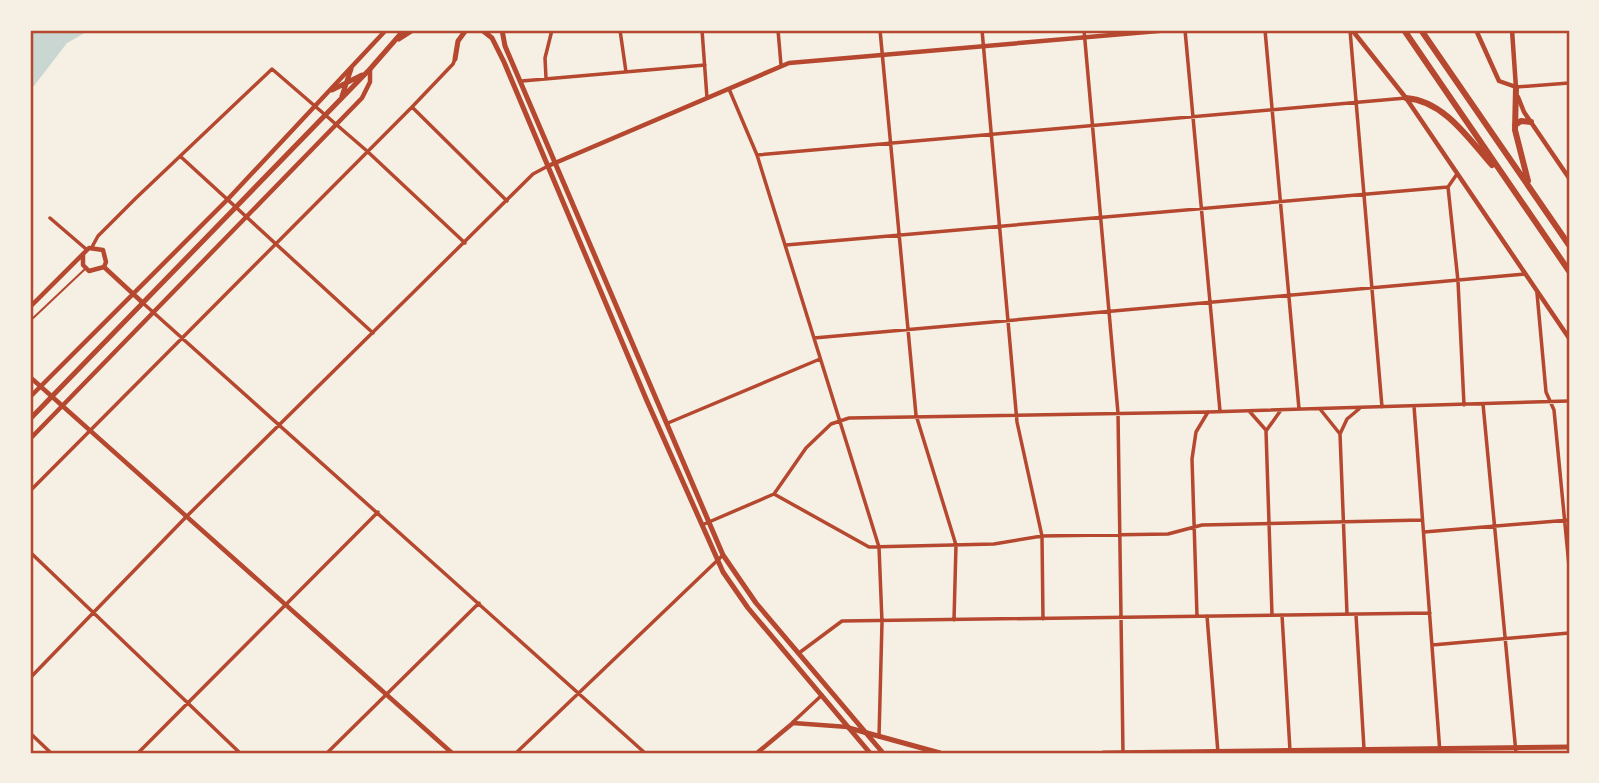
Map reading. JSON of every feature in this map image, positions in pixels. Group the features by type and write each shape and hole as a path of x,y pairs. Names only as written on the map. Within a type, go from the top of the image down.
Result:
{"highway":[{"path":"1404,30 1569,271"},
{"path":"1420,30 1569,246"},
{"path":"1516,87 1515,125 1521,162 1536,198"},
{"path":"1406,98 1427,102 1444,113 1512,188"},
{"path":"1515,125 1521,121 1531,122"}],"main road":[{"path":"30,419 326,116 404,30"},
{"path":"394,43 413,30"},
{"path":"455,59 458,41 466,30"},
{"path":"482,30 495,42 705,524 744,587 883,753"},
{"path":"502,30 505,46 668,423 716,559 748,608 870,753"},
{"path":"341,100 351,69"},
{"path":"332,90 370,69"},
{"path":"849,727 937,753"},
{"path":"1103,753 1364,749 1440,751 1569,747"}],"street":[{"path":"30,397 228,199 386,30"},
{"path":"546,78 545,58 552,30"},
{"path":"620,30 626,72"},
{"path":"702,30 707,98"},
{"path":"778,30 781,65"},
{"path":"880,30 916,415 956,545 954,621"},
{"path":"982,30 1016,414 1042,536 1043,619"},
{"path":"1084,30 1118,413 1122,534 1123,752"},
{"path":"30,678 186,517 533,174 781,65 1170,30"},
{"path":"1185,30 1195,114 1220,411"},
{"path":"1265,30 1299,409"},
{"path":"1351,30 1406,98 1569,338"},
{"path":"1351,30 1382,407"},
{"path":"1475,30 1499,81 1516,87 1569,83"},
{"path":"1512,30 1519,104 1569,178"},
{"path":"30,491 180,336 412,107 455,59"},
{"path":"522,81 705,65"},
{"path":"30,307 84,251 92,247 98,236 270,69 275,70 367,151 465,243"},
{"path":"30,439 362,98 370,82 370,69"},
{"path":"729,89 757,155 879,547 882,622 879,737"},
{"path":"757,155 1195,114 1406,98"},
{"path":"412,107 507,201"},
{"path":"180,156 373,333"},
{"path":"1457,174 1448,187 1458,281 1464,405"},
{"path":"786,246 1448,187"},
{"path":"50,218 84,251"},
{"path":"84,251 82,261 86,268 93,272 104,267 107,262 103,250 92,247"},
{"path":"104,267 645,753"},
{"path":"814,338 1525,274"},
{"path":"1536,290 1546,392 1554,410 1567,520 1569,566"},
{"path":"668,423 820,359"},
{"path":"30,377 452,753"},
{"path":"705,524 774,494 799,456 824,430 839,420 916,415 1208,412 1569,401"},
{"path":"1483,404 1516,750"},
{"path":"1414,406 1440,751"},
{"path":"1347,614 1340,434 1347,419 1361,408"},
{"path":"1320,409 1340,434"},
{"path":"1266,431 1281,410"},
{"path":"1249,411 1260,420 1266,431 1272,615"},
{"path":"1197,617 1193,443 1208,412"},
{"path":"774,494 864,546 879,547 1002,543 1042,536 1168,534 1195,525 1422,520"},
{"path":"138,753 378,512"},
{"path":"1424,532 1567,520"},
{"path":"30,552 240,753"},
{"path":"516,753 723,555"},
{"path":"327,753 479,603"},
{"path":"798,653 842,621 1430,613"},
{"path":"1356,614 1364,749"},
{"path":"1282,615 1290,751"},
{"path":"1207,616 1218,752"},
{"path":"1432,645 1569,633"},
{"path":"757,753 822,695"},
{"path":"793,723 849,727"},
{"path":"30,733 51,753"}],"lane":[{"path":"30,321 86,268"}],"shaded area":[{"path":"30,30 90,30 67,43 30,91"}]}
